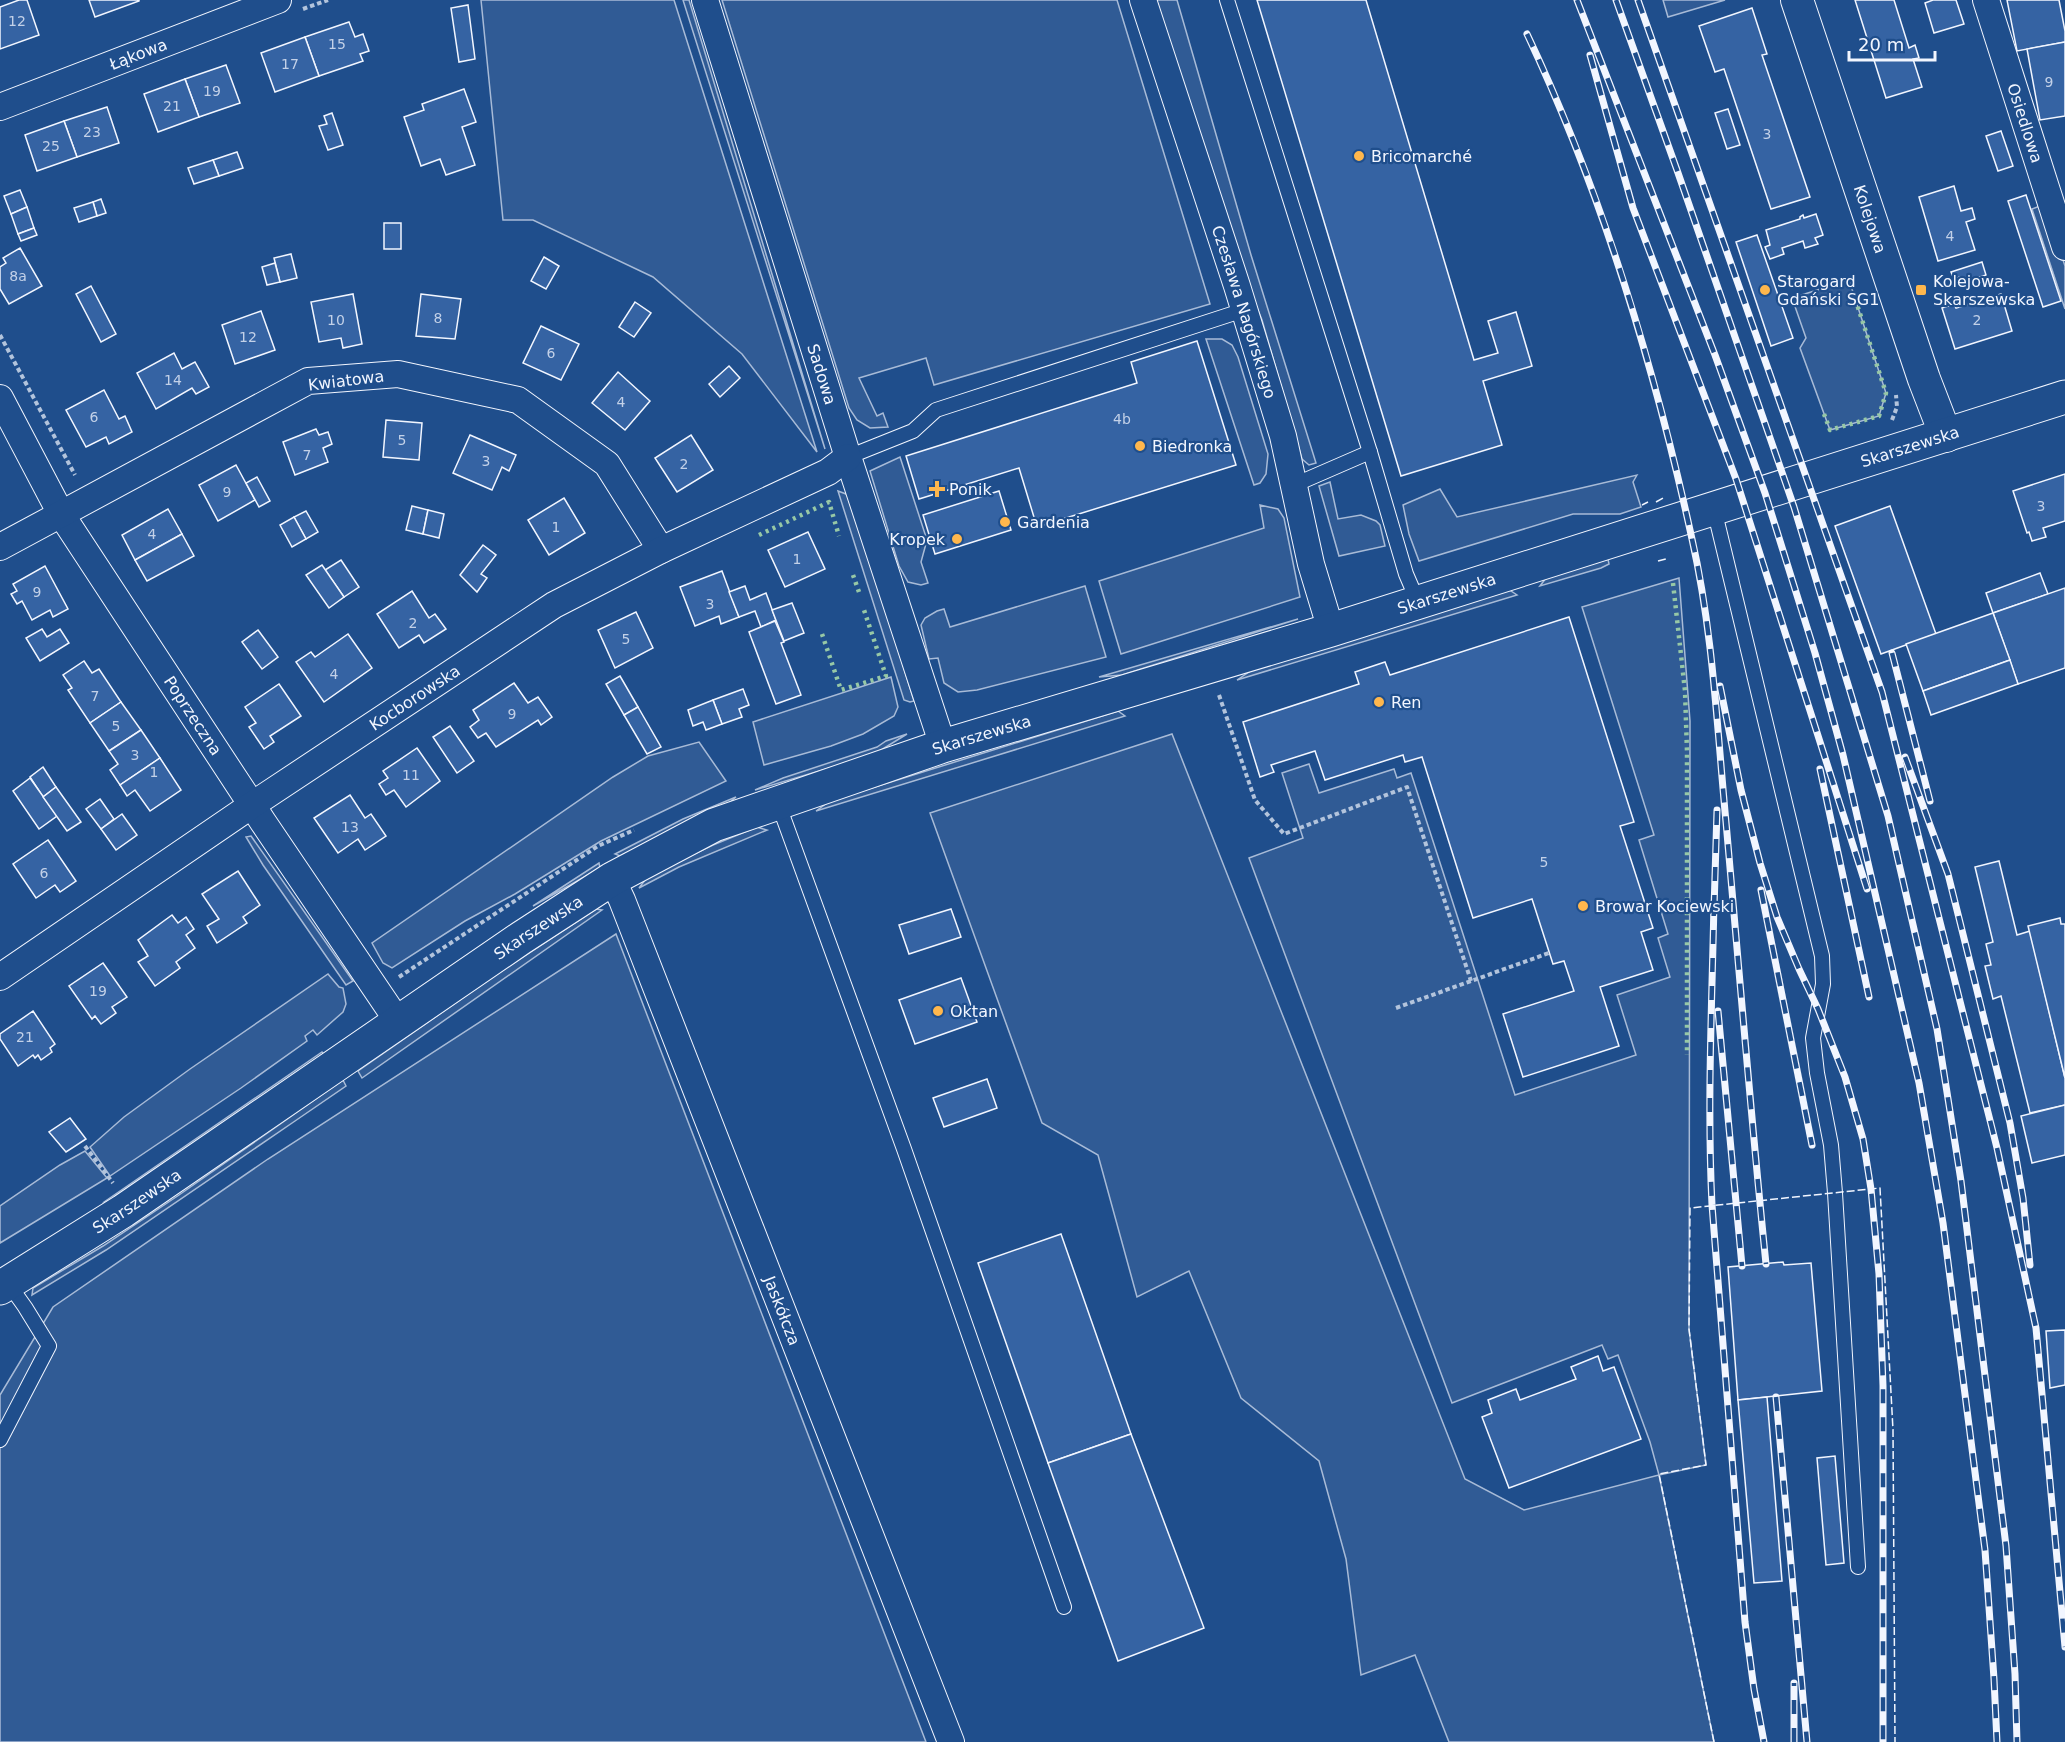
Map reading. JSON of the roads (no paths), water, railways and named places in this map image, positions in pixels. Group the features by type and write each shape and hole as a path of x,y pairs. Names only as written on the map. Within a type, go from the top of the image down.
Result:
{"main road":[{"name":"Skarszewska","path":"4,1286 123,1211 521,938 612,879 714,825 943,746 1331,630 2065,397"}],"street":[{"name":"Łąkowa","path":"0,107 279,0"},
{"name":"Sadowa","path":"705,0 848,457 943,746"},
{"name":"Czesława Nagórskiego","path":"1143,0 1283,436 1311,564 1331,630"},
{"name":"Kolejowa","path":"1797,0 1924,379 1946,436"},
{"name":"Osiedlowa","path":"1986,0 2065,247"},
{"name":"Kwiatowa","path":"0,547 308,381 398,374 518,400 607,464 661,550"},
{"name":"Poprzeczna","path":"0,399 61,514 252,805 399,1023"},
{"name":"Kocborowska","path":"0,976 252,805 555,605 661,550 828,472 848,457"},
{"name":"Jaskółcza","path":"612,879 951,1742"}],"lane":[{"path":"1227,0 1370,452 1406,574 1418,602"},
{"path":"848,457 913,431 936,410 1244,310"},
{"path":"1294,485 1370,452"},
{"path":"1714,509 1822,956 1823,984 1813,1038 1817,1073 1831,1145 1858,1567"},
{"path":"778,803 904,1149 1064,1607"},
{"path":"0,1440 49,1346 4,1286"}],"railway":[{"path":"1577,0 1715,355 1765,493 1815,653 1843,755 1919,1083 1943,1223 1985,1550 1997,1742"},
{"path":"1616,0 1794,507 1888,816 1937,1029 1961,1181 2006,1546 2015,1674 2017,1742"},
{"path":"1638,0 1882,692 1997,1148 2036,1328 2065,1647"},
{"path":"1527,34 1580,156 1624,282 1661,409 1699,574 1714,680 1766,1264"},
{"path":"1590,55 1633,208 1736,479 1867,889"},
{"path":"1892,653 1930,801"},
{"path":"1720,686 1741,790 1760,863 1777,917 1845,1077 1863,1139 1871,1189 1879,1274 1883,1386 1883,1742"},
{"path":"1905,757 1948,874 2010,1123 2023,1198 2030,1265"},
{"path":"1820,769 1869,997"},
{"path":"1714,909 1717,810"},
{"path":"1761,890 1812,1145"},
{"path":"1714,902 1710,1091 1712,1205 1745,1622 1764,1742"},
{"path":"1718,1011 1742,1266"},
{"path":"1776,1397 1807,1742"},
{"path":"1794,1683 1794,1742"}],"place":[{"name":"Bricomarché","path":"1359,156"},
{"name":"Starogard Gdański SG1","path":"1765,290"},
{"name":"Kolejowa- Skarszewska","path":"1921,290"},
{"name":"Biedronka","path":"1140,446"},
{"name":"Ponik","path":"937,489"},
{"name":"Gardenia","path":"1005,522"},
{"name":"Kropek","path":"957,539"},
{"name":"Ren","path":"1379,702"},
{"name":"Browar Kociewski","path":"1583,906"},
{"name":"Oktan","path":"938,1011"}]}
